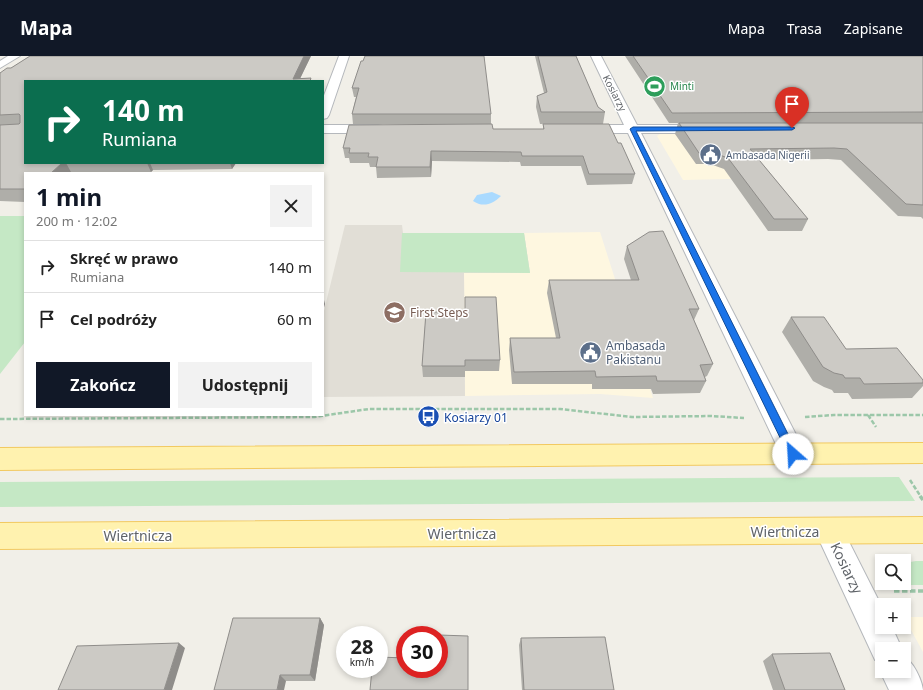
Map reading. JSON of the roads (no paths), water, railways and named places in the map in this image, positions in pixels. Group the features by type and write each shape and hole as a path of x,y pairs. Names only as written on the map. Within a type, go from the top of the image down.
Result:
{"main road":[{"path":"0,458 923,453"},
{"name":"Wiertnicza","path":"0,536 923,530"}],"street":[{"path":"0,65 15,56"},
{"path":"324,112 344,56"},
{"name":"Kosiarzy","path":"596,56 793,454"},
{"path":"324,129 393,129"},
{"path":"571,129 721,129"},
{"name":"Kosiarzy","path":"829,531 883,642"},
{"path":"901,678 907,690"}],"water":[{"path":"492,192 501,196 495,201 484,205 473,201 477,195"}],"place":[{"name":"Minti","path":"655,86"},
{"name":"Ambasada Nigerii","path":"711,155"},
{"name":"First Steps","path":"395,312"},
{"name":"Ambasada Pakistanu","path":"590,352"},
{"name":"Kosiarzy 01","path":"429,417"}]}
